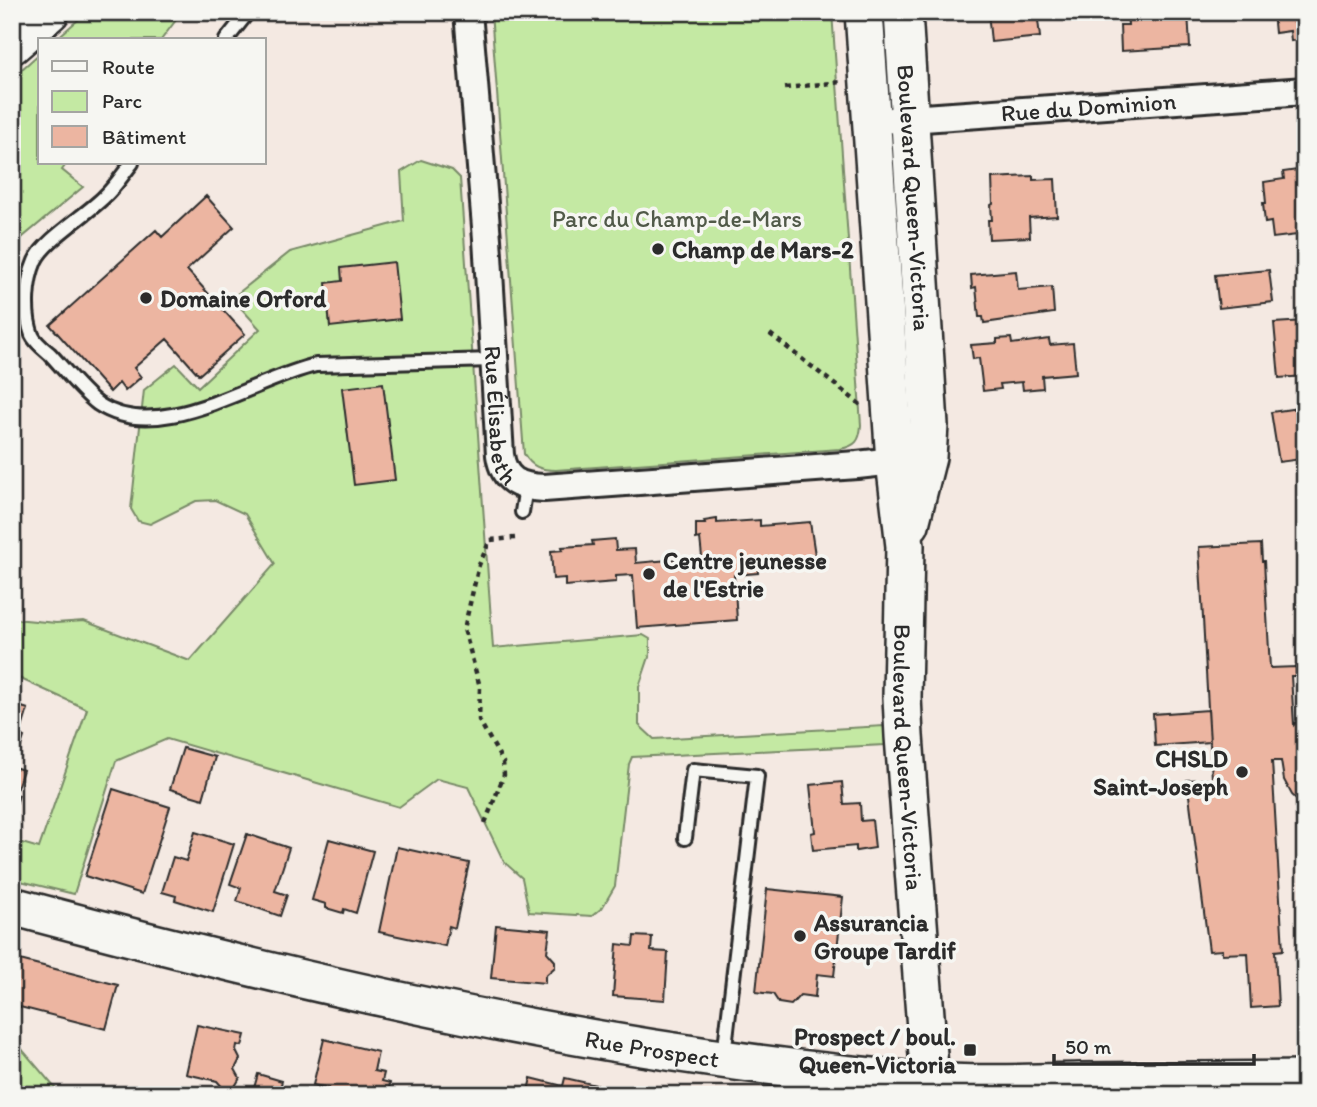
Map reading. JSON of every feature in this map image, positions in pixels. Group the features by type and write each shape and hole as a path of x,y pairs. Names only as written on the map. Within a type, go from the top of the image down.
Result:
{"main road":[{"path":"12,45 50,12"},
{"name":"Boulevard Queen-Victoria","path":"864,12 872,122 905,449 903,710 930,1089"},
{"name":"Boulevard Queen-Victoria","path":"903,12 929,425 905,449"},
{"name":"Rue Prospect","path":"12,906 144,942 401,1000 574,1035 930,1089 1305,1080"}],"street":[{"name":"Rue Élisabeth","path":"468,12 502,468 524,500 557,487 905,449"},
{"name":"Rue du Dominion","path":"872,122 1305,91"}],"lane":[{"path":"228,38 245,16 243,12"},
{"path":"131,164 106,195 48,244 35,259 28,285 27,308 33,336 97,403 117,413 146,418 183,413 208,406 291,371 316,365 493,360"},
{"path":"684,838 693,770 757,776 723,1059"}],"path":[{"path":"785,88 869,79"},
{"path":"770,334 905,449"},
{"path":"485,824 504,775 503,762 479,720 480,687 464,629 479,565 490,540 515,538"}],"green space":[{"path":"87,12 182,12 162,38 57,38"},
{"name":"Parc du Champ-de-Mars","path":"491,12 832,12 861,425 860,435 853,444 840,449 556,470 537,467 530,462 524,454"},
{"path":"38,55 38,164 66,164 62,170 83,187 12,246 12,78"},
{"path":"421,160 452,170 460,178 493,648 643,635 650,639 650,654 639,687 639,725 654,739 884,726 885,745 632,757 615,886 602,908 592,916 529,912 522,878 504,862 468,787 437,779 399,807 167,739 116,761 74,894 12,879 12,840 39,848 87,709 12,675 12,615 15,619 56,623 84,621 190,661 275,564 245,514 215,500 196,501 150,524 138,521 131,509 144,390 176,364 198,387 260,329 232,298 290,252 404,221 401,172"},
{"path":"12,1040 15,1041 61,1095 12,1095"}],"building":[{"path":"988,12 1037,12 1040,37 991,42"},
{"path":"1127,12 1188,12 1190,47 1121,51 1120,25 1128,25"},
{"path":"1273,12 1305,12 1305,39 1291,41 1290,31 1275,33"},
{"path":"1305,169 1305,234 1273,238 1271,222 1265,223 1264,182 1284,179 1283,172"},
{"path":"1033,176 1033,180 1055,179 1057,216 1029,218 1030,237 989,239 988,220 992,220 993,204 992,178"},
{"name":"Domaine Orford","path":"206,196 234,227 187,270 245,334 199,375 167,339 134,368 141,377 125,391 119,383 110,392 50,325 156,230 162,237"},
{"path":"394,262 400,319 330,327 326,283 342,281 341,268"},
{"path":"1269,270 1273,302 1219,308 1215,275"},
{"path":"1016,271 1018,290 1052,287 1054,313 984,323 983,317 979,317 976,287 972,288 971,275"},
{"path":"1305,321 1305,376 1279,378 1274,323"},
{"path":"1011,338 1012,344 1049,339 1050,345 1073,343 1076,373 1042,376 1043,388 1023,390 1022,382 1000,384 1001,389 983,391 979,358 973,359 971,345 997,343 997,339"},
{"path":"383,383 395,480 354,485 342,388"},
{"path":"1305,407 1305,465 1302,465 1301,459 1279,462 1271,412"},
{"name":"Centre jeunesse de l'Estrie","path":"717,519 717,523 760,520 760,526 810,522 815,555 809,555 810,565 780,567 780,560 757,561 758,573 734,575 737,620 637,628 633,575 616,576 616,582 565,586 565,578 553,579 551,551 563,550 562,547 593,545 592,541 615,539 616,550 635,549 636,563 702,557 700,538 696,539 696,524"},
{"name":"CHSLD Saint-Joseph","path":"1261,544 1270,668 1296,667 1296,676 1291,676 1294,725 1305,712 1305,807 1292,795 1284,780 1281,761 1272,761 1283,950 1275,951 1278,1006 1251,1008 1248,953 1222,954 1222,950 1209,951 1187,780 1212,779 1199,547"},
{"path":"12,704 28,709 20,735 24,737 14,767 23,770 15,794 19,795 12,817"},
{"path":"1208,710 1210,742 1155,746 1153,714"},
{"path":"183,748 215,757 203,799 170,789"},
{"path":"842,782 844,804 860,803 861,821 872,820 875,848 856,851 856,846 813,850 811,833 815,832 810,785"},
{"path":"113,789 170,807 142,894 85,876"},
{"path":"195,832 234,844 213,912 175,900 176,896 162,892 173,857 186,861"},
{"path":"247,834 289,848 275,891 287,895 280,916 237,901 241,888 230,884"},
{"path":"329,839 373,851 356,913 344,909 343,913 326,908 326,904 312,900"},
{"path":"397,847 469,863 455,928 449,926 445,946 379,932"},
{"name":"Assurancia Groupe Tardif","path":"767,889 843,897 834,976 817,974 815,997 800,995 791,1005 779,1003 773,994 756,992"},
{"path":"496,925 550,930 547,952 555,961 555,967 545,976 545,983 491,978"},
{"path":"634,936 652,937 651,951 668,952 665,1000 613,996 617,944 633,946"},
{"path":"12,958 118,985 106,1029 12,1005"},
{"path":"197,1025 245,1035 242,1046 237,1045 236,1051 240,1059 235,1069 240,1078 234,1088 224,1089 217,1081 186,1074"},
{"path":"324,1039 378,1052 374,1071 384,1073 382,1081 390,1083 388,1095 328,1095 329,1088 313,1085"},
{"path":"258,1074 282,1081 278,1095 252,1095"},
{"path":"531,1078 563,1086 565,1078 609,1088 608,1095 527,1095"}],"place":[{"name":"Champ de Mars-2","path":"658,249"},
{"name":"Domaine Orford","path":"146,298"},
{"name":"Centre jeunesse de l'Estrie","path":"649,574"},
{"name":"CHSLD Saint-Joseph","path":"1242,772"},
{"name":"Assurancia Groupe Tardif","path":"800,936"},
{"name":"Prospect / boul. Queen-Victoria","path":"970,1050"}]}
